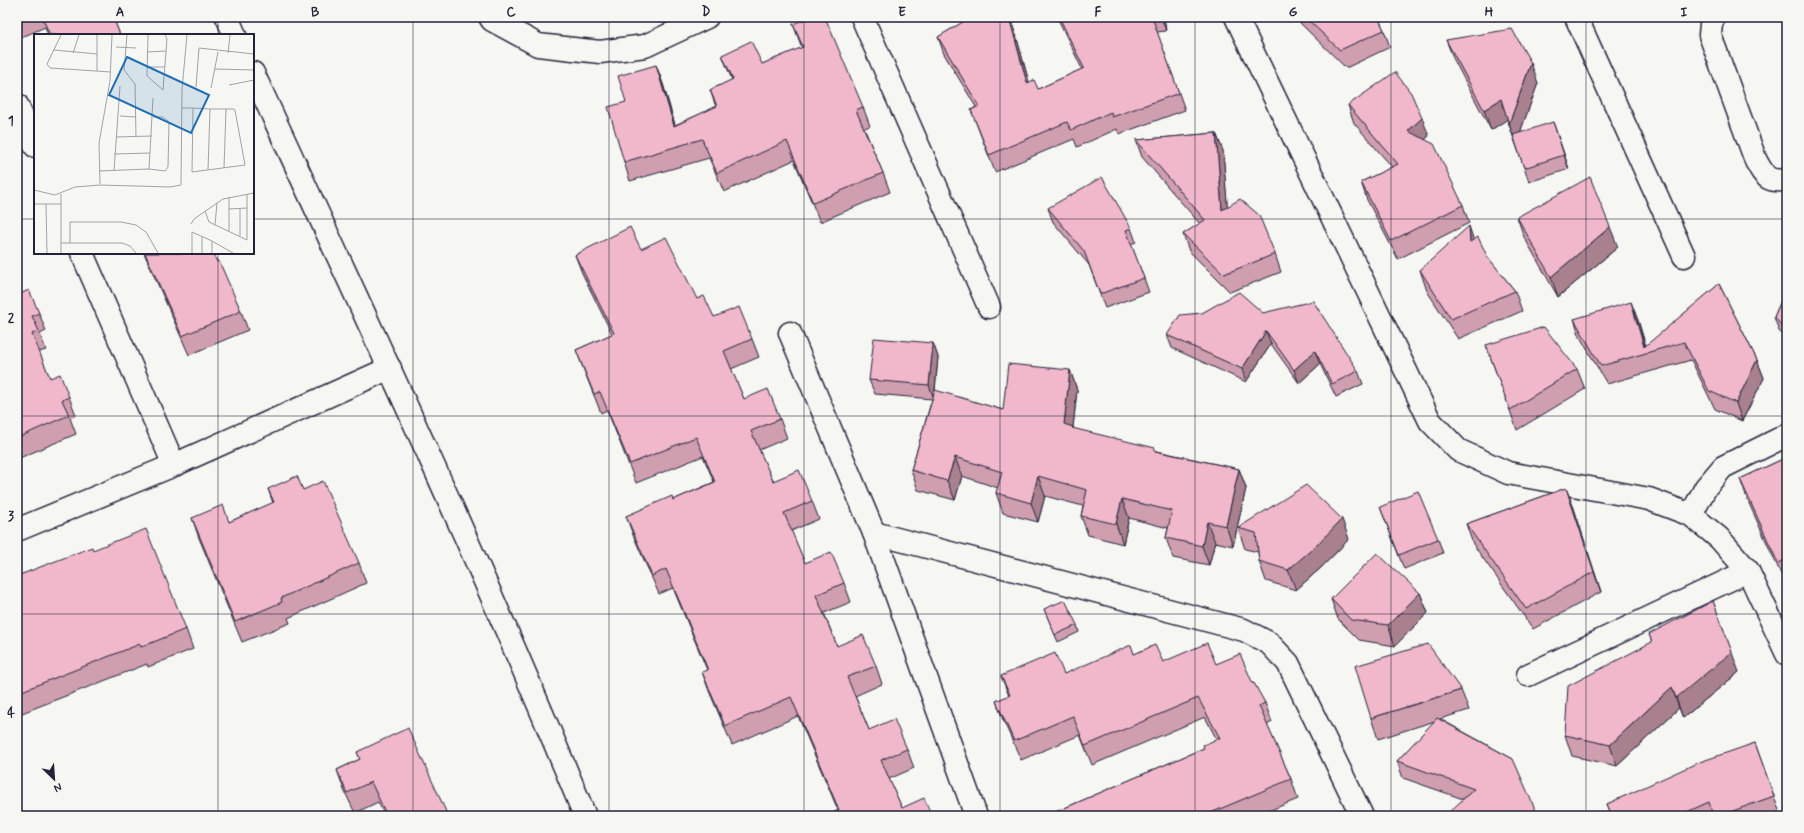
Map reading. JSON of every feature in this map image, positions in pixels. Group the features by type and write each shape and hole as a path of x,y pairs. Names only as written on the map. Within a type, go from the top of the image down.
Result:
{"street":[{"path":"227,17 235,34"},
{"path":"490,17 492,20 538,45 600,52 645,46 707,17"},
{"path":"862,17 989,307"},
{"path":"1236,17 1430,421 1458,450 1508,473 1649,499 1691,516 1719,538 1748,571 1787,654"},
{"path":"1576,17 1684,256"},
{"path":"1714,17 1711,24 1710,35 1756,161 1764,176 1775,181 1787,180"},
{"path":"254,75 390,368 542,711 585,816"},
{"path":"17,105 34,144"},
{"path":"82,254 174,465"},
{"path":"790,333 874,533 976,816"},
{"path":"17,530 174,465 390,368"},
{"path":"1691,516 1706,487 1724,467 1787,435"},
{"path":"874,533 1244,630 1269,643 1288,663 1362,816"},
{"path":"1528,676 1748,571"}],"building":[{"path":"42,17 113,17 120,34 50,34"},
{"path":"811,17 825,17 863,107 856,110 883,173 813,203 787,141 717,173 702,139 624,162 608,107 626,102 618,76 656,65 674,126 717,106 710,90 733,79 722,55 751,41 762,64 803,47 793,24"},
{"path":"971,17 1009,17 1027,83 1034,80 1038,89 1084,68 1059,17 1152,17 1179,93 1112,117 1111,112 1071,130 1067,122 989,155 971,110 979,106 938,37"},
{"path":"1305,17 1378,17 1384,30 1340,50"},
{"path":"1512,29 1531,63 1509,124 1501,99 1484,110 1446,40"},
{"path":"1395,72 1411,93 1422,118 1408,131 1434,144 1463,205 1391,241 1361,182 1398,164 1348,105"},
{"path":"1553,122 1564,155 1524,168 1513,135"},
{"path":"1216,133 1222,210 1240,199 1259,215 1275,254 1224,274 1183,234 1205,220 1136,140"},
{"path":"1102,177 1131,228 1126,230 1144,278 1100,294 1084,251 1048,208"},
{"path":"1590,177 1610,227 1551,277 1517,217"},
{"path":"1469,226 1470,242 1478,237 1487,256 1515,291 1451,319 1420,270"},
{"path":"630,227 641,249 666,237 697,299 704,296 714,317 739,307 752,339 724,351 744,399 768,389 780,419 751,431 773,481 799,470 812,501 784,513 805,563 831,552 844,583 816,595 837,646 863,635 876,666 847,677 869,730 894,719 907,749 881,760 902,808 924,798 932,816 835,816 834,812 839,810 791,697 725,726 702,672 708,670 666,569 652,576 626,516 672,496 673,500 715,482 696,437 630,464 600,392 594,394 576,350 614,333 575,255"},
{"path":"145,254 213,254 217,262 219,261 241,311 182,336"},
{"path":"1719,284 1757,360 1736,403 1709,391 1684,342 1601,366 1574,319 1631,302 1644,347"},
{"path":"17,286 20,294 29,290 39,313 32,316 39,331 32,334 50,378 60,374 69,397 62,400 69,415 17,438"},
{"path":"1787,287 1787,331 1774,317"},
{"path":"1239,292 1263,313 1313,301 1358,371 1332,384 1315,351 1294,370 1266,331 1242,369 1167,335 1180,315 1202,313"},
{"path":"1544,327 1577,369 1510,410 1486,345"},
{"path":"874,338 933,343 929,385 869,380"},
{"path":"1008,364 1070,370 1064,424 1073,427 1072,428 1155,448 1155,451 1239,469 1226,526 1207,522 1202,546 1166,538 1172,511 1122,499 1116,524 1081,516 1087,490 1038,476 1031,503 996,493 1002,472 955,457 947,481 911,470 935,390 1003,410"},
{"path":"1787,457 1787,559 1778,563 1740,479"},
{"path":"297,476 303,490 323,481 359,563 281,598 282,602 235,622 192,518 223,505 229,522 274,502 268,489"},
{"path":"1306,485 1342,519 1317,545 1288,570 1259,561 1256,533 1238,528"},
{"path":"1566,488 1594,572 1526,609 1466,524"},
{"path":"1418,491 1438,539 1399,555 1380,507"},
{"path":"146,529 186,629 141,647 140,644 17,693 17,576 92,547 93,550"},
{"path":"1377,553 1420,593 1388,625 1351,620 1331,599"},
{"path":"1065,600 1077,625 1055,635 1044,609"},
{"path":"1713,601 1732,652 1676,698 1672,687 1610,745 1565,735 1568,686 1652,642 1649,634"},
{"path":"1207,643 1216,664 1240,654 1253,684 1254,683 1265,703 1259,706 1291,779 1208,814 1209,816 1046,816 1204,748 1203,745 1220,738 1198,698 1085,746 1073,716 1014,741 996,701 1010,695 1001,676 1055,653 1064,674 1131,645 1134,654 1155,645 1163,662"},
{"path":"1428,644 1461,690 1371,718 1355,666"},
{"path":"1437,718 1513,759 1538,816 1445,816 1474,789 1397,761"},
{"path":"408,728 448,816 387,816 371,782 347,793 337,770 360,759 357,752"},
{"path":"1755,743 1774,796 1719,816 1713,816 1709,802 1678,816 1612,816 1607,804 1697,763"}]}
